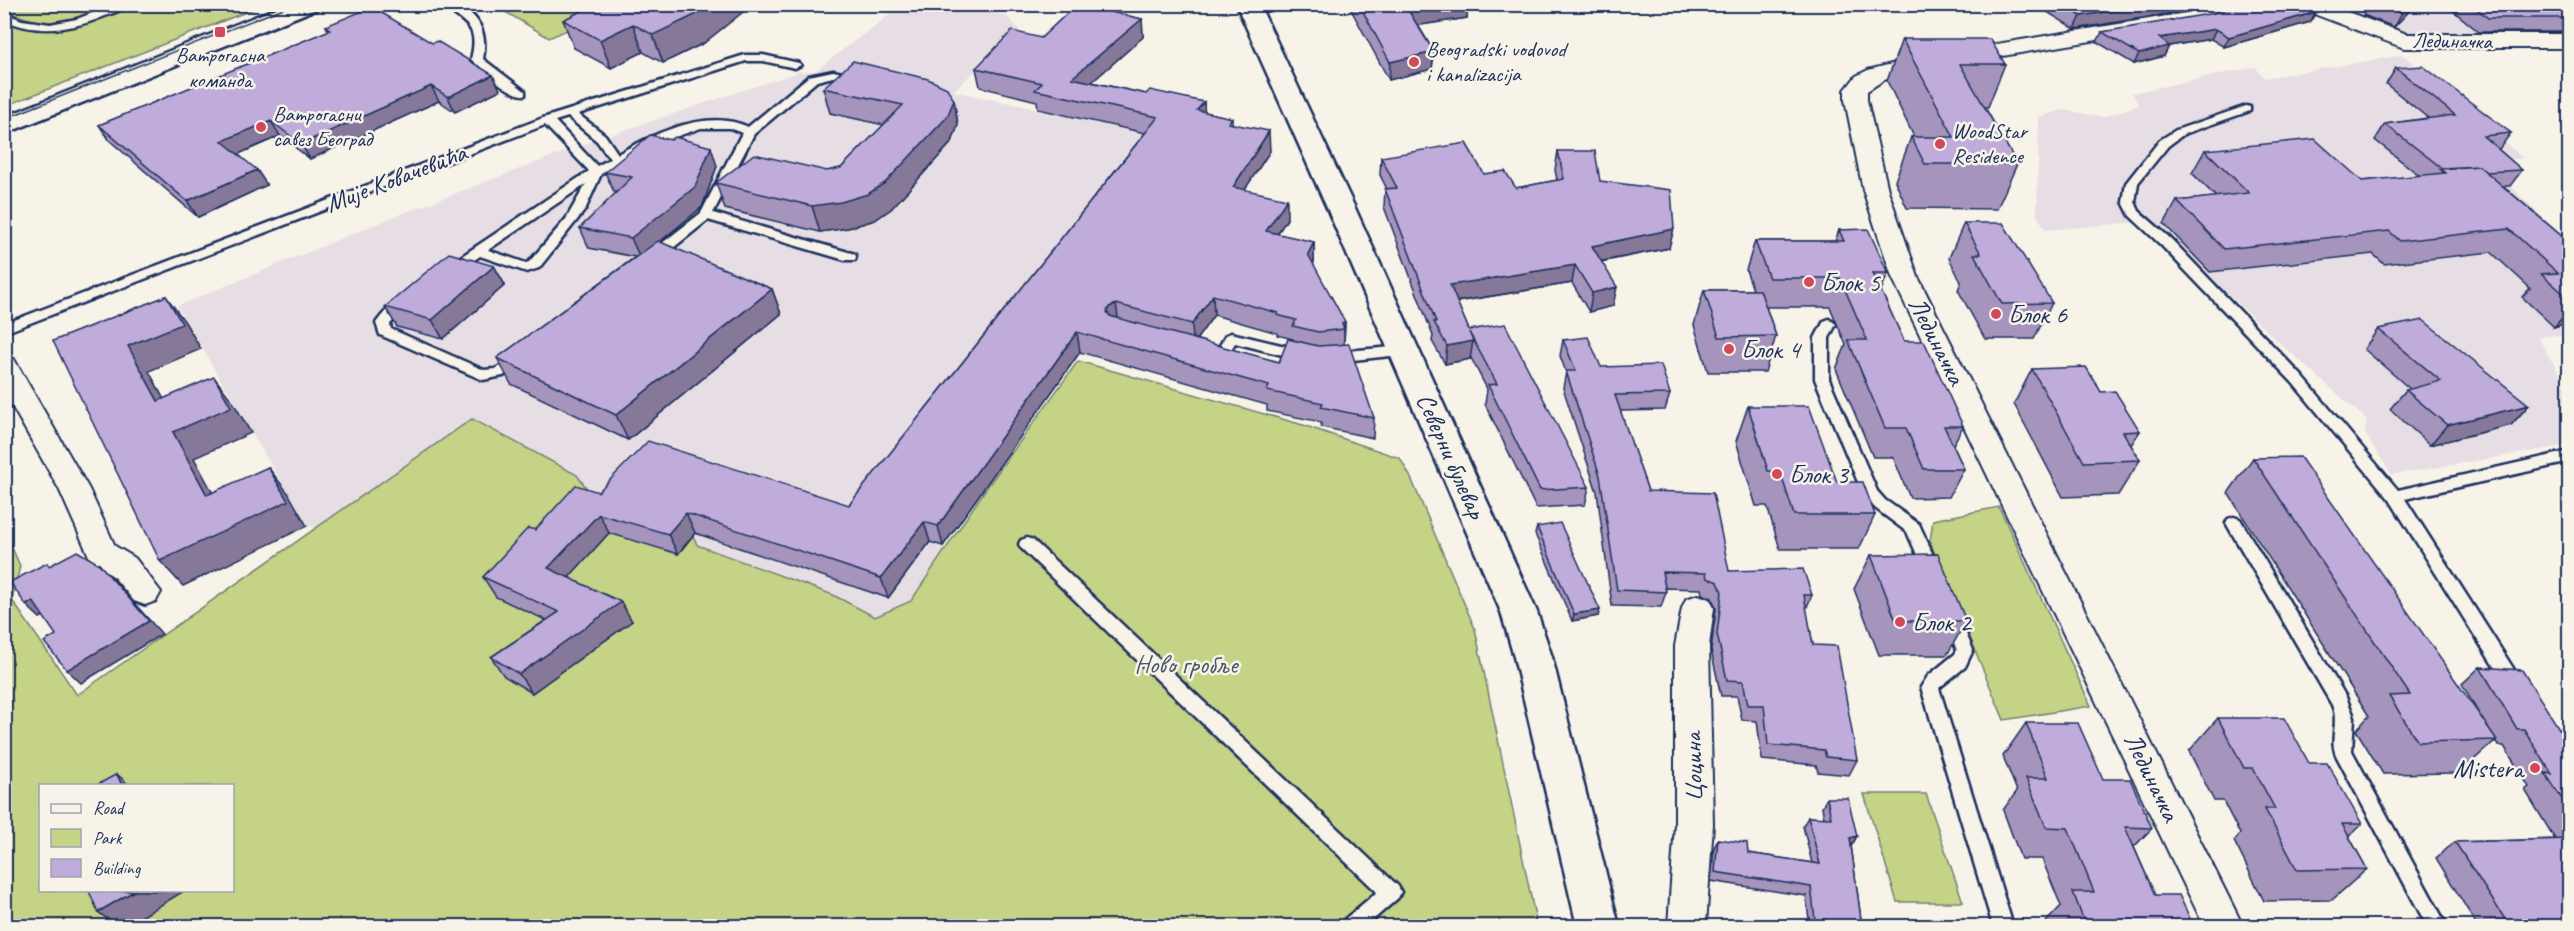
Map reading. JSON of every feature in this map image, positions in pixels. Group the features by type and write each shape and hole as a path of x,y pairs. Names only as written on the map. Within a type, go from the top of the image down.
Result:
{"street":[{"path":"4,126 309,4"},
{"name":"Лединачка","path":"2224,927 1905,278 1890,241 1877,194 1856,100 1856,90 1863,81 1875,75 1931,61 2198,17 2210,14 2229,4"},
{"name":"Лединачка","path":"2305,4 2404,41 2570,41"},
{"name":"Северни булевар","path":"1253,5 1469,495 1525,629 1598,927"},
{"path":"4,366 74,489 103,554 124,567 145,592"},
{"name":"Цоцина","path":"1687,927 1694,824 1692,646 1698,609"}],"lane":[{"path":"4,16 34,26 66,25 94,18 125,4"},
{"path":"447,4 474,22 481,33 477,59 521,93"},
{"path":"2546,42 2570,48"},
{"name":"Мије Ковачевића","path":"4,329 547,120 745,58 763,58 795,65"},
{"path":"645,264 706,215 749,132 813,78 833,74 867,81"},
{"path":"2246,109 2180,132 2164,143 2132,183 2129,202 2134,213 2166,242 2297,379 2394,496 2525,701"},
{"path":"570,113 601,138 616,159"},
{"path":"547,120 596,172"},
{"path":"439,278 596,172 645,143 700,125 732,124 749,132"},
{"path":"477,251 522,267 534,265 579,212 591,190 596,172"},
{"path":"706,215 850,257"},
{"path":"420,292 392,312 383,323 385,332 483,375 498,374 513,368 532,353"},
{"path":"1829,324 1822,338 1820,352 1822,379 1871,494 1880,504 1913,528 1965,650 1959,664 1933,680 1930,687 2003,927"},
{"path":"1197,352 1219,358 1232,338 1317,359 1404,351"},
{"path":"2394,496 2570,456"},
{"path":"2234,523 2340,702 2347,717 2341,745 2343,752 2437,927"},
{"path":"1027,544 1391,892 1352,927"}],"shaded area":[{"path":"945,5 1006,16 1020,30 953,91 1038,109 1053,93 1205,121 906,534 946,548 910,601 875,617 833,595 697,545 594,498 473,419 319,527 307,526 177,306 396,216 601,138 798,72 815,71 901,6"},
{"path":"2317,5 2502,5 2536,32 2423,37 2397,32"},
{"path":"2403,55 2523,158 2487,163 2569,243 2569,334 2538,337 2569,391 2569,445 2392,475 2365,434 2367,420 2272,336 2152,221 2046,230 2037,215 2039,117 2063,110 2103,117 2139,105 2132,93 2255,67 2265,78"}],"green space":[{"path":"5,4 73,5 79,9 89,5 120,5 76,20 48,22 34,21 20,16 5,9"},
{"path":"132,5 264,5 5,106 5,19 21,26 53,29 85,23"},
{"path":"494,5 592,5 606,13 549,38"},
{"name":"Ново гробље","path":"1078,361 1303,425 1400,458 1411,478 1475,629 1537,926 5,926 4,529 20,566 12,600 77,695 472,419 577,475 594,498 690,528 697,545 833,595 875,617 911,601 985,490"},
{"path":"1999,507 2091,706 2004,720 1930,542 1933,520"},
{"path":"1864,794 1926,794 1963,902 1897,902"}],"building":[{"path":"596,4 709,4 695,15 653,35 633,24 600,40 563,20"},
{"path":"1077,4 1108,4 1102,10 1142,19 1072,78 1146,94 1150,90 1204,102 1197,110 1232,118 1228,123 1269,131 1233,187 1287,199 1266,231 1314,242 1308,254 1345,322 1342,323 1344,329 1318,332 1293,326 1296,320 1277,315 1278,313 1213,295 1192,324 1116,304 1109,307 1107,312 1110,316 1279,362 1288,339 1318,346 1349,344 1374,418 1321,407 1323,403 1267,391 1269,386 1077,332 938,526 924,522 881,578 686,513 668,534 599,514 548,568 621,602 519,674 491,657 559,612 483,577 528,528 535,530 576,485 598,492 648,441 849,505 1158,117 1035,90 1042,83 976,68 1012,31 1041,38"},
{"path":"1359,4 1443,4 1408,10 1434,52 1390,62"},
{"path":"2061,4 2154,4 2081,16"},
{"path":"2235,4 2303,4 2316,12 2229,37 2216,29 2159,38 2169,46 2139,54 2102,32 2215,13"},
{"path":"2380,4 2411,4 2402,13"},
{"path":"2471,4 2570,4 2570,18 2488,18"},
{"name":"Ватрогасни савез Београд","path":"372,7 432,43 437,41 493,75 448,97 431,86 301,144 271,121 222,141 257,170 187,201 99,125 330,30 326,26"},
{"path":"1902,39 1990,39 2005,64 1960,64 2017,164 1925,164 1911,137 1954,137"},
{"path":"853,61 928,79 947,88 954,100 947,117 885,183 868,194 841,202 812,206 716,183 754,154 827,171 841,168 903,105 823,88"},
{"path":"2423,66 2511,133 2483,136 2522,170 2486,172 2479,166 2442,168 2385,124 2455,115 2396,68"},
{"path":"650,135 671,140 675,137 711,147 695,187 631,238 580,228 632,177 605,172"},
{"path":"2315,139 2362,181 2445,173 2440,169 2479,166 2570,243 2570,299 2541,274 2558,273 2509,229 2400,241 2389,231 2224,249 2177,201 2249,193 2205,150"},
{"path":"1466,143 1484,174 1505,171 1516,188 1564,179 1558,151 1595,151 1600,181 1671,190 1674,229 1592,246 1617,287 1592,293 1575,265 1450,285 1469,330 1505,324 1589,487 1540,490 1488,385 1497,384 1469,332 1473,341 1447,346 1434,322 1436,322 1385,189 1397,188 1381,157"},
{"path":"1964,223 2003,223 2052,303 2002,304 1974,254 1981,254"},
{"path":"1868,229 1888,273 1873,273 1904,341 1924,341 1963,426 1944,426 1964,469 1924,469 1906,428 1885,428 1848,340 1867,340 1840,278 1769,278 1755,241 1844,241 1839,230"},
{"path":"658,241 772,289 616,415 497,358"},
{"path":"449,253 494,266 432,320 385,307"},
{"path":"1704,290 1760,290 1776,336 1719,337"},
{"path":"166,296 182,324 128,346 158,401 214,377 231,407 173,432 207,495 268,467 288,501 160,561 53,341"},
{"path":"2423,320 2529,405 2447,425 2406,390 2441,381 2378,329"},
{"path":"1588,337 1601,367 1661,365 1670,394 1615,395 1648,491 1713,493 1729,571 1803,569 1812,595 1804,595 1813,645 1837,646 1857,760 1826,757 1824,750 1768,745 1764,705 1748,705 1743,681 1727,680 1717,634 1722,592 1718,582 1707,578 1706,573 1662,572 1666,592 1617,590 1600,476 1566,371 1576,371 1563,340"},
{"path":"2086,367 2101,392 2115,391 2140,431 2123,432 2140,460 2084,462 2032,369"},
{"path":"1748,406 1809,406 1837,482 1863,482 1875,515 1794,515 1780,471 1768,471"},
{"path":"2300,457 2497,740 2418,742 2389,696 2410,695 2253,458"},
{"path":"1560,523 1600,610 1574,614 1537,527"},
{"path":"77,551 99,564 149,621 67,670 44,642 56,635 33,601 26,605 10,582 47,563 49,566"},
{"path":"1938,554 1966,621 1896,621 1871,555"},
{"path":"2480,667 2522,670 2570,746 2570,811 2545,773 2552,774 2524,729 2517,729"},
{"path":"2218,718 2284,718 2309,763 2327,763 2362,824 2342,824 2367,869 2297,870 2265,809 2275,809 2253,768 2244,768"},
{"path":"2026,723 2078,723 2103,779 2130,779 2152,828 2125,827 2155,895 2179,895 2194,927 2086,927 2073,892 2094,892 2068,828 2046,827 2026,778 2048,778"},
{"path":"117,774 121,784 99,784"},
{"path":"1827,798 1848,798 1857,836 1850,838 1862,927 1816,927 1811,887 1715,872 1718,839 1747,843 1748,853 1820,864 1808,817 1831,818"},
{"path":"2570,839 2570,927 2510,927 2455,842"},
{"path":"89,892 132,892 98,912"},
{"path":"2295,924 2324,925 2325,927 2296,927"}],"tram line":[{"path":"4,119 294,4"},
{"path":"4,136 331,4"}],"place":[{"name":"Ватрогасна команда","path":"220,32"},
{"name":"Beogradski vodovod i kanalizacija","path":"1414,62"},
{"name":"Ватрогасни савез Београд","path":"261,127"},
{"name":"WoodStar Residence","path":"1940,144"},
{"name":"Блок 5","path":"1809,282"},
{"name":"Блок 6","path":"1996,314"},
{"name":"Блок 4","path":"1729,349"},
{"name":"Блок 3","path":"1777,474"},
{"name":"Блок 2","path":"1900,622"},
{"name":"Mistera","path":"2535,768"}]}
